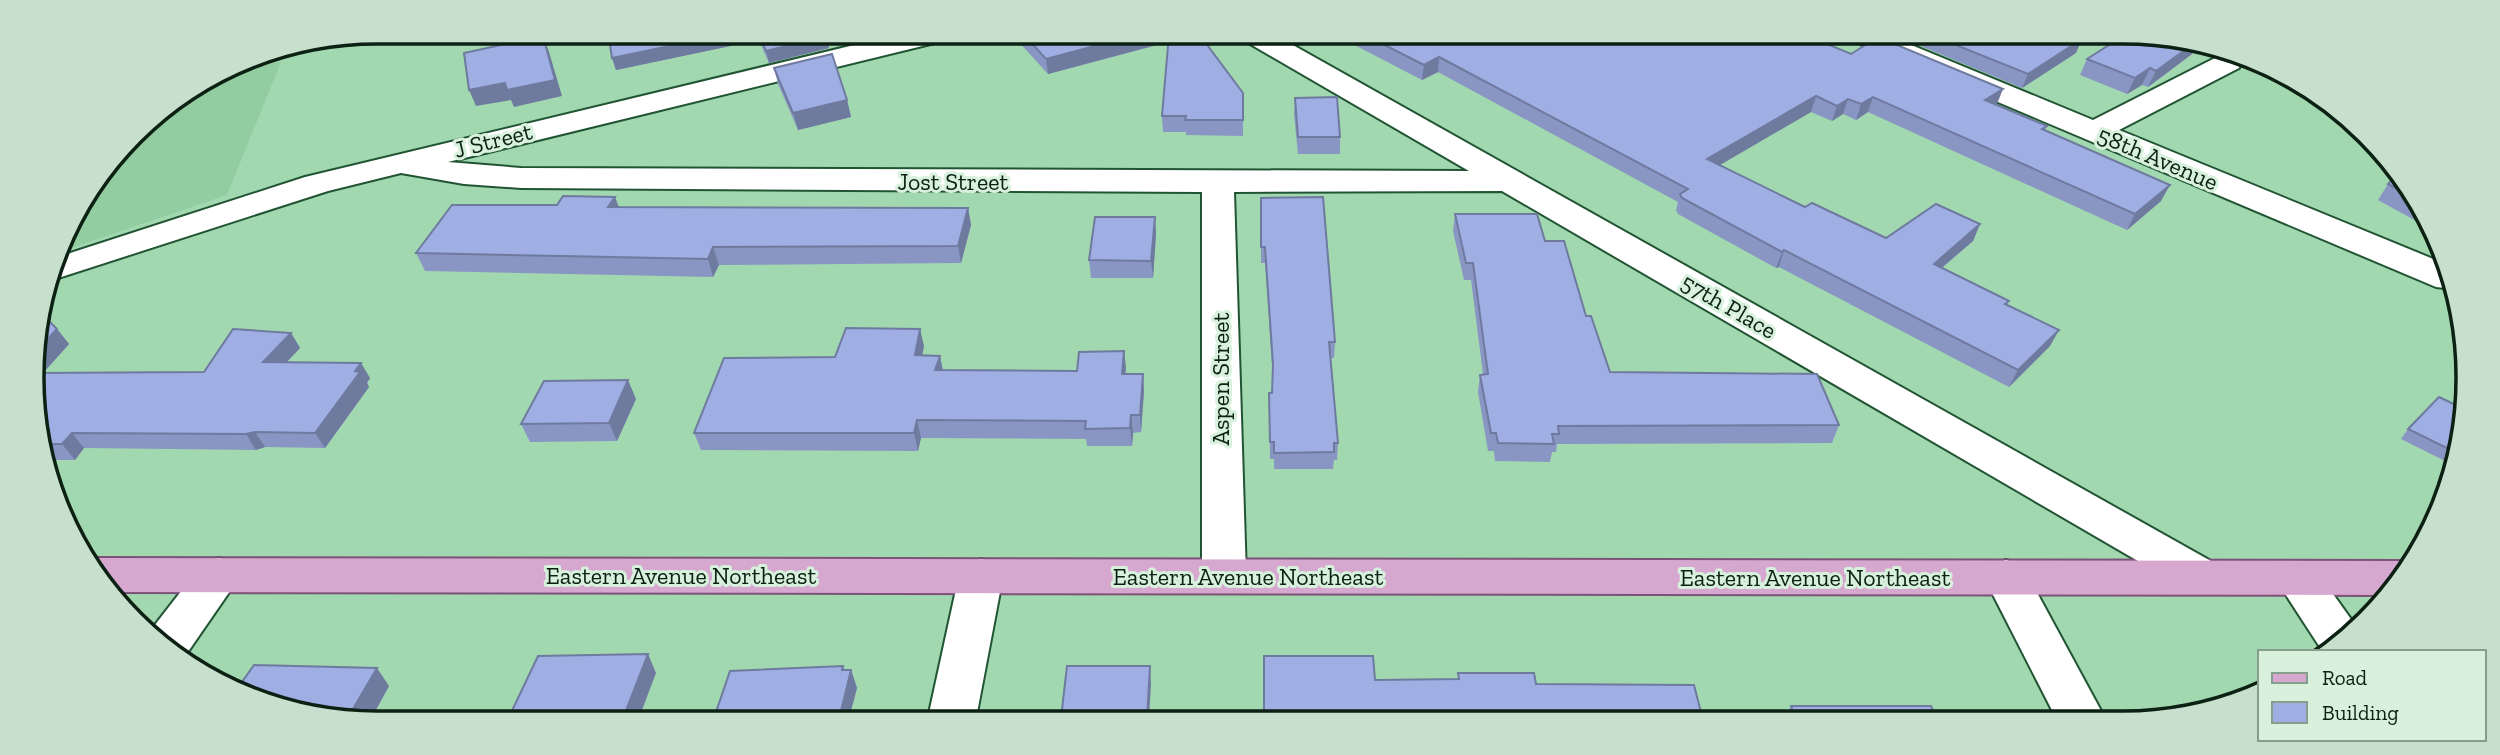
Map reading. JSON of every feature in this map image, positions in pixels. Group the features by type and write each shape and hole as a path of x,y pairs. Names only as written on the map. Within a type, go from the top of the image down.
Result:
{"main road":[{"name":"Eastern Avenue Northeast","path":"109,575 2389,578"}],"street":[{"name":"J Street","path":"62,268 278,196 397,163 895,44"},
{"name":"57th Place","path":"1271,44 2202,577"},
{"name":"58th Avenue","path":"1885,44 2441,275"},
{"path":"2094,131 2229,62"},
{"name":"Jost Street","path":"397,163 464,174 521,178 1218,183 1510,181"},
{"name":"Aspen Street","path":"1218,183 1224,576"},
{"path":"171,640 219,575"},
{"path":"953,711 981,576"},
{"path":"2006,577 2077,711"},
{"path":"2297,578 2336,634"}],"shaded area":[{"path":"281,62 227,195 70,249 100,192 127,157 157,127 211,88 260,65"}],"building":[{"path":"506,44 545,44 555,80 507,90 505,83 469,90 464,53"},
{"path":"610,44 679,44 612,58"},
{"path":"763,44 794,44 766,51"},
{"path":"1032,44 1102,44 1046,59"},
{"path":"1168,44 1206,44 1243,93 1243,120 1185,120 1186,116 1162,116"},
{"path":"1383,44 1827,44 1851,54 1867,44 1895,44 2003,89 1985,100 2047,126 2042,129 2170,185 2135,214 1873,97 1861,104 1848,99 1837,106 1816,96 1707,159 1805,207 1812,203 1886,238 1936,204 1980,224 1934,264 2009,301 2005,304 2059,330 2018,370 1784,250 1782,252 1682,198 1680,194 1688,189 1439,57 1424,65"},
{"path":"1953,44 2074,44 2028,74"},
{"path":"2111,44 2144,44 2185,50 2156,71 2150,68 2135,78 2087,59"},
{"path":"832,54 847,100 793,113 774,68"},
{"path":"1337,97 1340,137 1298,137 1295,98"},
{"path":"563,196 615,197 608,207 968,208 958,246 713,247 708,259 416,253 452,205 557,205"},
{"path":"1323,197 1335,342 1329,342 1338,443 1334,443 1334,452 1274,453 1274,442 1270,442 1269,393 1272,393 1273,365 1265,247 1261,247 1261,198"},
{"path":"1455,214 1537,214 1545,241 1564,241 1586,316 1591,316 1610,372 1817,374 1839,425 1558,426 1559,434 1552,434 1554,444 1498,443 1496,433 1491,433 1480,375 1488,374 1473,263 1466,263"},
{"path":"1095,217 1155,217 1151,261 1089,260"},
{"path":"49,321 57,329 46,341"},
{"path":"846,328 920,329 915,355 940,356 935,370 1077,371 1079,352 1124,351 1122,374 1143,374 1140,415 1131,415 1130,428 1085,429 1086,421 917,420 914,433 694,433 724,358 835,357"},
{"path":"233,329 291,333 263,362 361,363 355,371 360,372 315,433 72,433 62,444 50,444 44,399 44,373 204,372"},
{"path":"628,380 609,423 521,424 544,381"},
{"path":"2439,397 2455,405 2449,449 2408,429"},
{"path":"648,654 626,711 512,711 538,656"},
{"path":"1264,656 1373,656 1375,680 1459,679 1458,673 1534,673 1536,684 1694,685 1701,711 1264,711"},
{"path":"254,665 377,668 353,709 291,700 242,682"},
{"path":"843,666 842,670 851,670 841,711 716,711 730,671"},
{"path":"1067,666 1150,666 1147,711 1062,711"},
{"path":"1791,706 1931,706 1933,711 1793,711"}]}
